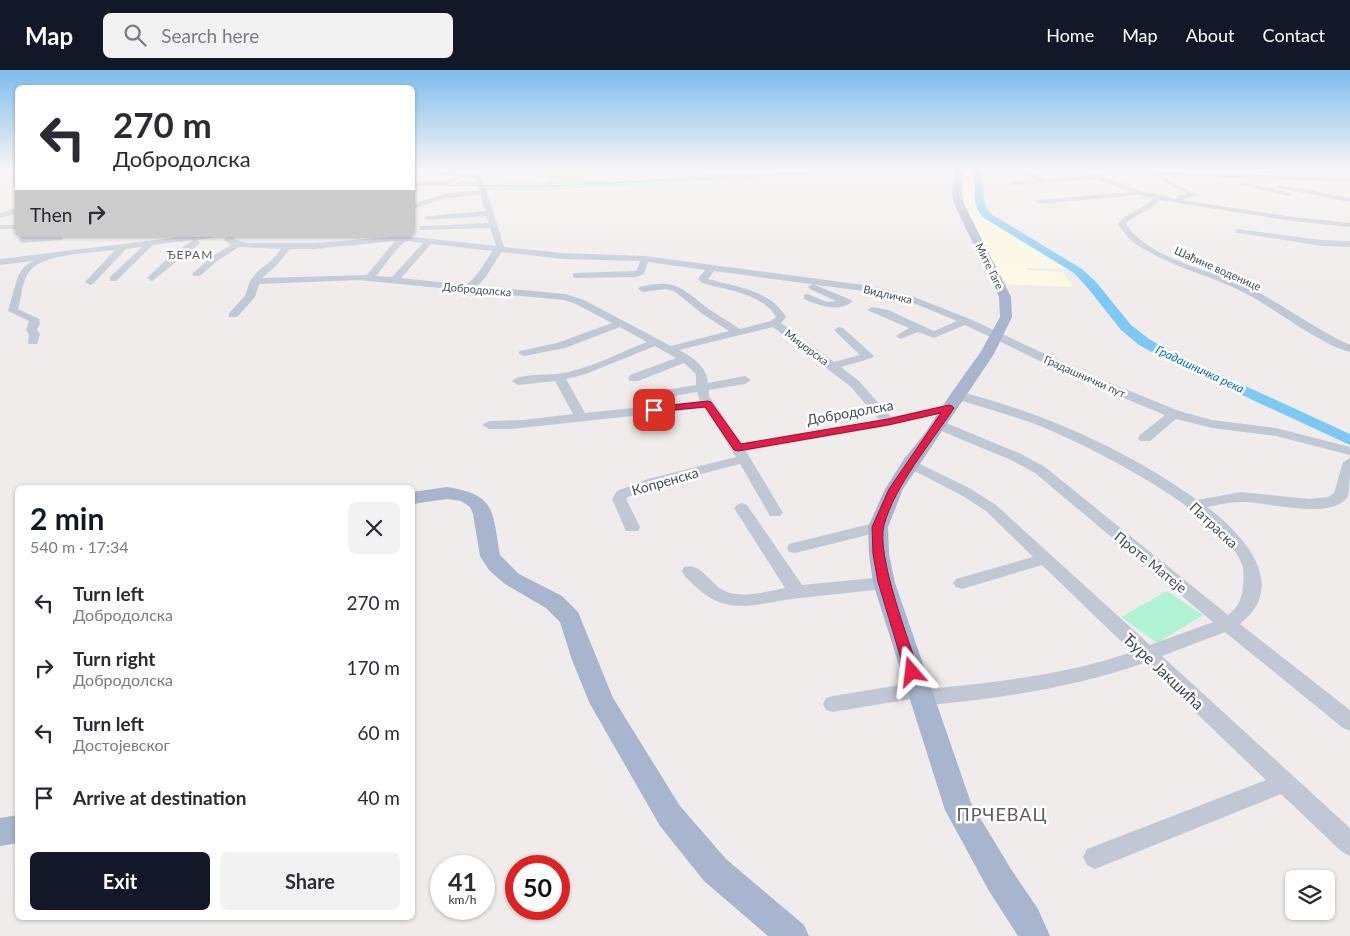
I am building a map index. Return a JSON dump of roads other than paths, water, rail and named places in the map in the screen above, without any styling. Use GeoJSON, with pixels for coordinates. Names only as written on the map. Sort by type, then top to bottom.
{"type":"FeatureCollection","features":[{"type":"Feature","properties":{"kind":"main road","name":"Мите Гаге"},"geometry":{"type":"LineString","coordinates":[[878,527],[894,489],[987,354],[1006,317],[1005,297],[962,210]]}},
{"type":"Feature","properties":{"kind":"main road"},"geometry":{"type":"LineString","coordinates":[[415,497],[438,493],[452,493],[466,496],[477,503],[483,514],[490,556],[496,566],[512,580],[554,602],[570,618],[584,660],[603,704],[670,816],[715,870],[792,936]]}},
{"type":"Feature","properties":{"kind":"main road"},"geometry":{"type":"LineString","coordinates":[[878,527],[879,554],[884,582],[919,694],[959,810],[1000,880],[1027,920],[1034,936]]}},
{"type":"Feature","properties":{"kind":"main road"},"geometry":{"type":"LineString","coordinates":[[0,832],[15,830]]}},
{"type":"Feature","properties":{"kind":"street","name":"Шађине воденице"},"geometry":{"type":"LineString","coordinates":[[1143,210],[1125,220],[1122,224],[1129,234],[1148,248],[1169,259],[1236,286],[1315,332],[1347,345]]}},
{"type":"Feature","properties":{"kind":"street"},"geometry":{"type":"LineString","coordinates":[[1241,210],[1350,226]]}},
{"type":"Feature","properties":{"kind":"street"},"geometry":{"type":"LineString","coordinates":[[0,216],[15,211]]}},
{"type":"Feature","properties":{"kind":"street"},"geometry":{"type":"LineString","coordinates":[[428,218],[489,213],[494,226],[494,237],[500,248],[489,262],[482,277],[466,289]]}},
{"type":"Feature","properties":{"kind":"street"},"geometry":{"type":"LineString","coordinates":[[2,228],[15,222]]}},
{"type":"Feature","properties":{"kind":"street"},"geometry":{"type":"LineString","coordinates":[[423,228],[494,226]]}},
{"type":"Feature","properties":{"kind":"street"},"geometry":{"type":"LineString","coordinates":[[2,228],[15,227]]}},
{"type":"Feature","properties":{"kind":"street"},"geometry":{"type":"LineString","coordinates":[[1240,231],[1322,243],[1350,244]]}},
{"type":"Feature","properties":{"kind":"street"},"geometry":{"type":"LineString","coordinates":[[439,235],[466,236]]}},
{"type":"Feature","properties":{"kind":"street"},"geometry":{"type":"LineString","coordinates":[[1317,235],[1350,235]]}},
{"type":"Feature","properties":{"kind":"street"},"geometry":{"type":"LineString","coordinates":[[22,240],[41,237],[60,238]]}},
{"type":"Feature","properties":{"kind":"street","name":"Видличка"},"geometry":{"type":"LineString","coordinates":[[0,262],[123,246],[214,238],[288,246],[330,245],[404,238],[563,256],[645,259],[849,286],[894,294],[966,321],[997,335]]}},
{"type":"Feature","properties":{"kind":"street"},"geometry":{"type":"LineString","coordinates":[[179,266],[214,238]]}},
{"type":"Feature","properties":{"kind":"street"},"geometry":{"type":"LineString","coordinates":[[369,278],[382,266],[394,247],[404,238]]}},
{"type":"Feature","properties":{"kind":"street"},"geometry":{"type":"LineString","coordinates":[[197,274],[233,240]]}},
{"type":"Feature","properties":{"kind":"street"},"geometry":{"type":"LineString","coordinates":[[152,278],[192,241]]}},
{"type":"Feature","properties":{"kind":"street"},"geometry":{"type":"LineString","coordinates":[[394,281],[429,241]]}},
{"type":"Feature","properties":{"kind":"street"},"geometry":{"type":"LineString","coordinates":[[113,279],[152,243]]}},
{"type":"Feature","properties":{"kind":"street"},"geometry":{"type":"LineString","coordinates":[[90,282],[123,246]]}},
{"type":"Feature","properties":{"kind":"street"},"geometry":{"type":"LineString","coordinates":[[233,315],[250,297],[255,280],[288,246]]}},
{"type":"Feature","properties":{"kind":"street"},"geometry":{"type":"LineString","coordinates":[[33,342],[35,334],[31,330],[36,323],[34,319],[13,311],[13,308],[18,300],[21,280],[26,270],[50,255]]}},
{"type":"Feature","properties":{"kind":"street"},"geometry":{"type":"LineString","coordinates":[[576,275],[636,274],[640,272],[645,259]]}},
{"type":"Feature","properties":{"kind":"street","name":"Миџорска"},"geometry":{"type":"LineString","coordinates":[[710,268],[703,279],[705,281],[744,290],[773,306],[781,316],[775,323],[855,384],[888,422]]}},
{"type":"Feature","properties":{"kind":"street","name":"Добродолска"},"geometry":{"type":"LineString","coordinates":[[255,280],[369,278],[466,289],[564,297],[580,302],[685,358],[702,374],[704,396],[741,454],[888,422],[953,402]]}},
{"type":"Feature","properties":{"kind":"street","name":"Видличка"},"geometry":{"type":"LineString","coordinates":[[807,281],[813,287],[847,301],[829,305],[807,297]]}},
{"type":"Feature","properties":{"kind":"street"},"geometry":{"type":"LineString","coordinates":[[643,289],[665,286],[677,289],[708,313],[738,332]]}},
{"type":"Feature","properties":{"kind":"street","name":"Видличка"},"geometry":{"type":"LineString","coordinates":[[872,310],[884,312],[936,335],[966,321]]}},
{"type":"Feature","properties":{"kind":"street"},"geometry":{"type":"LineString","coordinates":[[524,352],[539,351],[568,344],[621,323]]}},
{"type":"Feature","properties":{"kind":"street"},"geometry":{"type":"LineString","coordinates":[[670,350],[775,323]]}},
{"type":"Feature","properties":{"kind":"street"},"geometry":{"type":"LineString","coordinates":[[901,336],[917,328]]}},
{"type":"Feature","properties":{"kind":"street","name":"Миџорска"},"geometry":{"type":"LineString","coordinates":[[833,366],[868,356],[839,330]]}},
{"type":"Feature","properties":{"kind":"street","name":"Градашнички пут"},"geometry":{"type":"LineString","coordinates":[[997,335],[1084,377],[1174,414],[1212,424],[1284,434],[1350,451]]}},
{"type":"Feature","properties":{"kind":"street"},"geometry":{"type":"LineString","coordinates":[[518,382],[559,378],[592,368],[656,342]]}},
{"type":"Feature","properties":{"kind":"street"},"geometry":{"type":"LineString","coordinates":[[634,378],[685,358]]}},
{"type":"Feature","properties":{"kind":"street"},"geometry":{"type":"LineString","coordinates":[[559,378],[581,417]]}},
{"type":"Feature","properties":{"kind":"street"},"geometry":{"type":"LineString","coordinates":[[645,397],[745,380]]}},
{"type":"Feature","properties":{"kind":"street","name":"Патраска"},"geometry":{"type":"LineString","coordinates":[[833,704],[1040,683],[1081,674],[1146,655],[1227,624],[1245,608],[1249,599],[1252,588],[1247,558],[1233,539],[1195,504],[1125,463],[1065,432],[1044,424],[953,402]]}},
{"type":"Feature","properties":{"kind":"street"},"geometry":{"type":"LineString","coordinates":[[489,425],[512,426],[708,404]]}},
{"type":"Feature","properties":{"kind":"street"},"geometry":{"type":"LineString","coordinates":[[1145,438],[1174,414]]}},
{"type":"Feature","properties":{"kind":"street","name":"Проте Матеје"},"geometry":{"type":"LineString","coordinates":[[939,425],[1034,466],[1350,722]]}},
{"type":"Feature","properties":{"kind":"street"},"geometry":{"type":"LineString","coordinates":[[741,454],[775,513]]}},
{"type":"Feature","properties":{"kind":"street","name":"Копренска"},"geometry":{"type":"LineString","coordinates":[[632,527],[620,499],[622,494],[741,454]]}},
{"type":"Feature","properties":{"kind":"street"},"geometry":{"type":"LineString","coordinates":[[1195,504],[1242,497],[1329,504],[1338,500],[1341,495],[1350,462]]}},
{"type":"Feature","properties":{"kind":"street","name":"Ђуре Јакшића"},"geometry":{"type":"LineString","coordinates":[[910,464],[985,504],[1350,844]]}},
{"type":"Feature","properties":{"kind":"street"},"geometry":{"type":"LineString","coordinates":[[742,508],[797,592]]}},
{"type":"Feature","properties":{"kind":"street"},"geometry":{"type":"LineString","coordinates":[[795,548],[878,527]]}},
{"type":"Feature","properties":{"kind":"street"},"geometry":{"type":"LineString","coordinates":[[962,583],[1044,559]]}},
{"type":"Feature","properties":{"kind":"street"},"geometry":{"type":"LineString","coordinates":[[690,570],[714,593],[729,600],[740,601],[884,582]]}},
{"type":"Feature","properties":{"kind":"street"},"geometry":{"type":"LineString","coordinates":[[1095,858],[1284,783]]}},
{"type":"Feature","properties":{"kind":"waterway","name":"Градашничка река"},"geometry":{"type":"LineString","coordinates":[[982,210],[997,224],[1078,271],[1091,284],[1126,328],[1151,346],[1350,440]]}},
{"type":"Feature","properties":{"kind":"district","name":"ЂЕРАМ"},"geometry":{"type":"Point","coordinates":[190,254]}},
{"type":"Feature","properties":{"kind":"district","name":"ПРЧЕВАЦ"},"geometry":{"type":"Point","coordinates":[1002,814]}}]}
